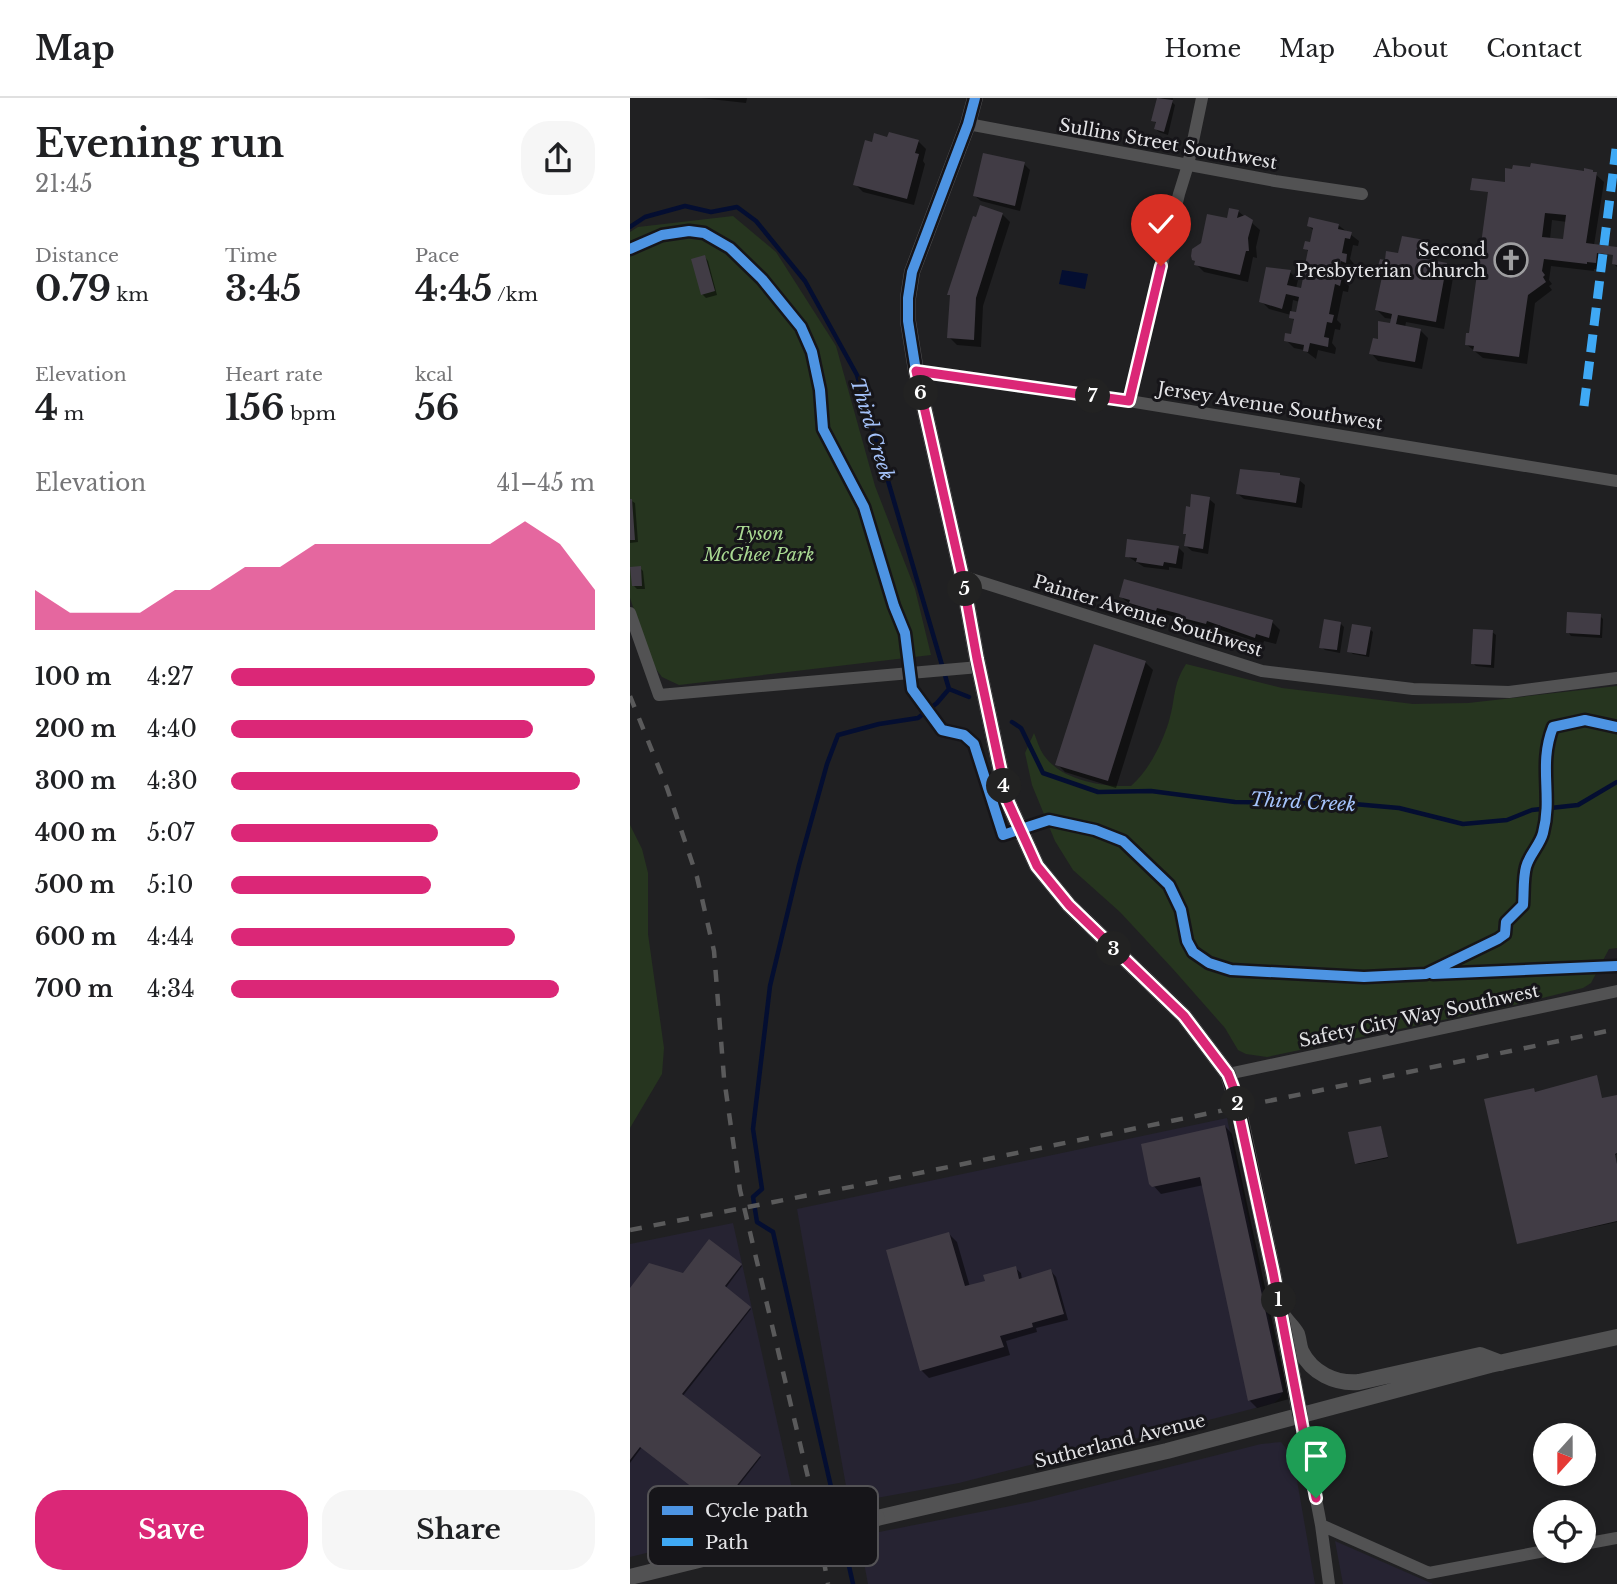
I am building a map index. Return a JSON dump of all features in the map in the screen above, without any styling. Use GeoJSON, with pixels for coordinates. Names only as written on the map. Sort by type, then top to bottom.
{"type":"FeatureCollection","features":[{"type":"Feature","properties":{"kind":"street"},"geometry":{"type":"LineString","coordinates":[[975,98],[968,124],[912,272],[908,321],[916,371],[962,576],[1007,800],[1037,866],[1069,905],[1184,1016],[1228,1074],[1236,1097],[1282,1315],[1321,1525],[1329,1584]]}},
{"type":"Feature","properties":{"kind":"street"},"geometry":{"type":"LineString","coordinates":[[1129,401],[1202,98]]}},
{"type":"Feature","properties":{"kind":"street","name":"Sullins Street Southwest"},"geometry":{"type":"LineString","coordinates":[[968,124],[1362,194]]}},
{"type":"Feature","properties":{"kind":"street","name":"Jersey Avenue Southwest"},"geometry":{"type":"LineString","coordinates":[[916,371],[1129,401],[1617,481]]}},
{"type":"Feature","properties":{"kind":"street","name":"Painter Avenue Southwest"},"geometry":{"type":"LineString","coordinates":[[962,576],[1262,671],[1413,689],[1509,692],[1617,678]]}},
{"type":"Feature","properties":{"kind":"street"},"geometry":{"type":"LineString","coordinates":[[630,613],[659,695],[979,667]]}},
{"type":"Feature","properties":{"kind":"street","name":"Safety City Way Southwest"},"geometry":{"type":"LineString","coordinates":[[1228,1074],[1617,991]]}},
{"type":"Feature","properties":{"kind":"street"},"geometry":{"type":"LineString","coordinates":[[1282,1315],[1296,1333],[1300,1349],[1308,1362],[1322,1374],[1339,1381],[1359,1382],[1480,1355],[1501,1363]]}},
{"type":"Feature","properties":{"kind":"street","name":"Sutherland Avenue"},"geometry":{"type":"LineString","coordinates":[[878,1518],[1167,1451],[1501,1363],[1617,1337]]}},
{"type":"Feature","properties":{"kind":"street"},"geometry":{"type":"LineString","coordinates":[[1321,1525],[1429,1573],[1533,1553]]}},
{"type":"Feature","properties":{"kind":"street"},"geometry":{"type":"LineString","coordinates":[[1596,1542],[1617,1538]]}},
{"type":"Feature","properties":{"kind":"street","name":"Sutherland Avenue"},"geometry":{"type":"LineString","coordinates":[[630,1577],[674,1566]]}},
{"type":"Feature","properties":{"kind":"shaded area"},"geometry":{"type":"Polygon","coordinates":[[[1227,1118],[1284,1390],[1274,1403],[959,1483],[878,1498],[878,1486],[846,1486],[797,1209],[1227,1118]]]}},
{"type":"Feature","properties":{"kind":"shaded area"},"geometry":{"type":"Polygon","coordinates":[[[733,1223],[791,1486],[648,1486],[648,1553],[630,1557],[630,1244],[733,1223]]]}},
{"type":"Feature","properties":{"kind":"shaded area"},"geometry":{"type":"Polygon","coordinates":[[[1281,1442],[1293,1457],[1315,1584],[868,1584],[865,1566],[878,1566],[878,1532],[1030,1502],[1261,1444],[1281,1442]]]}},
{"type":"Feature","properties":{"kind":"shaded area"},"geometry":{"type":"Polygon","coordinates":[[[1335,1541],[1433,1584],[1343,1584],[1335,1541]]]}},
{"type":"Feature","properties":{"kind":"green space","name":"Tyson McGhee Park"},"geometry":{"type":"Polygon","coordinates":[[[733,216],[776,252],[836,346],[875,486],[915,589],[931,655],[679,685],[662,677],[653,665],[630,598],[630,232],[638,227],[733,216]]]}},
{"type":"Feature","properties":{"kind":"green space"},"geometry":{"type":"Polygon","coordinates":[[[1186,664],[1282,688],[1413,704],[1468,703],[1617,686],[1617,948],[1609,949],[1591,983],[1583,988],[1267,1057],[1238,1050],[1225,1028],[1173,969],[1120,912],[1073,870],[1055,841],[1032,785],[1025,753],[1034,733],[1043,754],[1060,771],[1083,781],[1131,786],[1149,764],[1163,739],[1176,686],[1186,664]]]}},
{"type":"Feature","properties":{"kind":"green space"},"geometry":{"type":"Polygon","coordinates":[[[630,825],[642,849],[648,873],[648,934],[664,1048],[662,1074],[630,1128],[630,825]]]}},
{"type":"Feature","properties":{"kind":"water"},"geometry":{"type":"Polygon","coordinates":[[[1062,270],[1088,274],[1085,289],[1059,284],[1062,270]]]}},
{"type":"Feature","properties":{"kind":"building"},"geometry":{"type":"Polygon","coordinates":[[[1157,98],[1173,100],[1164,132],[1154,129],[1156,122],[1151,121],[1157,98]]]}},
{"type":"Feature","properties":{"kind":"building"},"geometry":{"type":"Polygon","coordinates":[[[889,132],[919,140],[915,153],[919,154],[907,199],[853,185],[865,140],[872,142],[874,133],[887,137],[889,132]]]}},
{"type":"Feature","properties":{"kind":"building"},"geometry":{"type":"Polygon","coordinates":[[[983,153],[1025,162],[1015,206],[973,196],[983,153]]]}},
{"type":"Feature","properties":{"kind":"building","name":"Second Presbyterian Church"},"geometry":{"type":"Polygon","coordinates":[[[1531,163],[1584,171],[1584,168],[1597,172],[1586,243],[1617,247],[1617,265],[1612,264],[1613,255],[1597,253],[1596,263],[1544,259],[1542,271],[1546,282],[1528,295],[1519,357],[1473,351],[1474,346],[1465,345],[1466,333],[1469,333],[1488,192],[1470,190],[1472,178],[1505,182],[1505,168],[1512,169],[1513,165],[1530,167],[1531,163]],[[1545,213],[1542,237],[1563,239],[1566,215],[1545,213]]]}},
{"type":"Feature","properties":{"kind":"building"},"geometry":{"type":"Polygon","coordinates":[[[980,205],[1003,213],[976,298],[974,340],[947,338],[950,295],[947,295],[973,216],[976,217],[980,205]]]}},
{"type":"Feature","properties":{"kind":"building"},"geometry":{"type":"Polygon","coordinates":[[[1229,208],[1239,210],[1237,218],[1245,215],[1253,220],[1248,238],[1249,251],[1246,251],[1240,275],[1194,265],[1195,261],[1191,256],[1192,249],[1201,243],[1207,214],[1227,218],[1229,208]]]}},
{"type":"Feature","properties":{"kind":"building"},"geometry":{"type":"Polygon","coordinates":[[[1309,217],[1339,224],[1338,229],[1352,232],[1350,239],[1345,238],[1342,253],[1347,254],[1346,263],[1341,261],[1337,276],[1342,277],[1340,286],[1335,284],[1329,314],[1334,315],[1332,323],[1327,322],[1324,337],[1329,338],[1328,347],[1310,343],[1308,352],[1303,351],[1304,345],[1284,341],[1285,333],[1291,334],[1294,319],[1289,318],[1290,311],[1296,312],[1299,297],[1286,294],[1282,309],[1259,302],[1266,267],[1291,270],[1287,285],[1301,288],[1304,273],[1298,272],[1300,264],[1305,265],[1308,250],[1303,249],[1305,241],[1310,242],[1313,228],[1307,226],[1309,217]]]}},
{"type":"Feature","properties":{"kind":"building"},"geometry":{"type":"Polygon","coordinates":[[[1402,236],[1425,240],[1421,258],[1447,263],[1436,322],[1398,315],[1396,324],[1421,329],[1415,362],[1369,354],[1373,338],[1378,339],[1378,321],[1390,323],[1392,314],[1375,310],[1384,267],[1378,266],[1380,259],[1385,260],[1386,251],[1398,253],[1402,236]]]}},
{"type":"Feature","properties":{"kind":"building"},"geometry":{"type":"Polygon","coordinates":[[[705,255],[715,291],[701,295],[691,259],[705,255]]]}},
{"type":"Feature","properties":{"kind":"building"},"geometry":{"type":"Polygon","coordinates":[[[1240,469],[1300,478],[1296,503],[1236,494],[1240,469]]]}},
{"type":"Feature","properties":{"kind":"building"},"geometry":{"type":"Polygon","coordinates":[[[1191,494],[1210,497],[1203,549],[1184,546],[1186,506],[1190,507],[1191,494]]]}},
{"type":"Feature","properties":{"kind":"building"},"geometry":{"type":"Polygon","coordinates":[[[632,499],[635,540],[630,540],[632,499]]]}},
{"type":"Feature","properties":{"kind":"building"},"geometry":{"type":"Polygon","coordinates":[[[1127,539],[1179,546],[1176,564],[1164,562],[1163,566],[1136,562],[1137,558],[1125,557],[1127,539]]]}},
{"type":"Feature","properties":{"kind":"building"},"geometry":{"type":"Polygon","coordinates":[[[641,566],[642,586],[632,586],[630,567],[641,566]]]}},
{"type":"Feature","properties":{"kind":"building"},"geometry":{"type":"Polygon","coordinates":[[[1124,579],[1273,620],[1269,638],[1256,634],[1255,638],[1207,621],[1206,624],[1179,617],[1180,614],[1157,608],[1156,611],[1129,603],[1130,600],[1119,597],[1124,579]]]}},
{"type":"Feature","properties":{"kind":"building"},"geometry":{"type":"Polygon","coordinates":[[[1567,612],[1601,614],[1600,635],[1566,633],[1567,612]]]}},
{"type":"Feature","properties":{"kind":"building"},"geometry":{"type":"Polygon","coordinates":[[[1324,619],[1341,622],[1337,650],[1319,648],[1324,619]]]}},
{"type":"Feature","properties":{"kind":"building"},"geometry":{"type":"Polygon","coordinates":[[[1352,624],[1371,627],[1366,655],[1347,652],[1352,624]]]}},
{"type":"Feature","properties":{"kind":"building"},"geometry":{"type":"Polygon","coordinates":[[[1473,629],[1493,630],[1491,665],[1471,664],[1473,629]]]}},
{"type":"Feature","properties":{"kind":"building"},"geometry":{"type":"Polygon","coordinates":[[[1094,644],[1146,661],[1108,781],[1055,765],[1094,644]]]}},
{"type":"Feature","properties":{"kind":"building"},"geometry":{"type":"Polygon","coordinates":[[[1597,1075],[1602,1098],[1617,1095],[1617,1221],[1517,1244],[1484,1099],[1534,1088],[1535,1092],[1597,1075]]]}},
{"type":"Feature","properties":{"kind":"building"},"geometry":{"type":"Polygon","coordinates":[[[1225,1125],[1283,1392],[1248,1401],[1200,1177],[1152,1187],[1149,1184],[1141,1144],[1225,1125]]]}},
{"type":"Feature","properties":{"kind":"building"},"geometry":{"type":"Polygon","coordinates":[[[1381,1126],[1388,1157],[1355,1164],[1348,1132],[1381,1126]]]}},
{"type":"Feature","properties":{"kind":"building"},"geometry":{"type":"Polygon","coordinates":[[[949,1232],[965,1286],[985,1281],[983,1275],[1016,1266],[1019,1279],[1051,1269],[1064,1314],[1032,1323],[1033,1327],[1000,1336],[1004,1347],[920,1371],[886,1250],[949,1232]]]}},
{"type":"Feature","properties":{"kind":"building"},"geometry":{"type":"Polygon","coordinates":[[[709,1239],[742,1264],[725,1286],[751,1307],[682,1394],[761,1455],[736,1486],[691,1486],[640,1447],[630,1460],[630,1288],[649,1263],[683,1273],[709,1239]]]}},
{"type":"Feature","properties":{"kind":"waterway","name":"Third Creek"},"geometry":{"type":"LineString","coordinates":[[630,227],[645,217],[685,206],[711,212],[737,207],[756,221],[805,281],[857,375],[949,689],[969,697]]}},
{"type":"Feature","properties":{"kind":"waterway"},"geometry":{"type":"LineString","coordinates":[[831,1486],[773,1232],[757,1222],[753,1197],[762,1189],[753,1129],[770,986],[799,865],[827,764],[838,735],[879,724],[918,718],[949,689]]}},
{"type":"Feature","properties":{"kind":"waterway","name":"Third Creek"},"geometry":{"type":"LineString","coordinates":[[1012,722],[1021,728],[1043,773],[1098,792],[1151,791],[1235,802],[1354,804],[1399,808],[1463,824],[1507,820],[1532,810],[1578,805],[1617,782]]}},
{"type":"Feature","properties":{"kind":"waterway"},"geometry":{"type":"LineString","coordinates":[[849,1566],[853,1584]]}},
{"type":"Feature","properties":{"kind":"railway"},"geometry":{"type":"LineString","coordinates":[[630,696],[667,788],[697,877],[714,951],[724,1078],[740,1190],[810,1486]]}},
{"type":"Feature","properties":{"kind":"railway"},"geometry":{"type":"LineString","coordinates":[[630,1230],[1617,1029]]}},
{"type":"Feature","properties":{"kind":"railway"},"geometry":{"type":"LineString","coordinates":[[825,1566],[828,1584]]}},
{"type":"Feature","properties":{"kind":"marked path"},"geometry":{"type":"LineString","coordinates":[[1584,406],[1616,149]]}},
{"type":"Feature","properties":{"kind":"cycle path"},"geometry":{"type":"LineString","coordinates":[[975,98],[968,124],[912,272],[908,321],[916,371],[962,576],[1007,800],[1037,866],[1069,905],[1184,1016],[1228,1074],[1238,1106],[1300,1415]]}},
{"type":"Feature","properties":{"kind":"cycle path"},"geometry":{"type":"LineString","coordinates":[[630,249],[662,235],[689,231],[704,233],[730,248],[762,279],[801,327],[812,352],[820,390],[823,429],[864,507],[894,606],[905,633],[912,689],[942,730],[964,735],[974,744],[1003,835],[1049,820],[1095,830],[1123,841],[1169,885],[1181,910],[1187,941],[1193,952],[1209,963],[1231,970],[1364,977],[1426,974],[1498,939],[1505,934],[1506,922],[1523,905],[1526,867],[1543,833],[1547,806],[1547,754],[1553,727],[1585,720],[1617,727]]}},
{"type":"Feature","properties":{"kind":"cycle path"},"geometry":{"type":"LineString","coordinates":[[1433,974],[1617,966]]}},
{"type":"Feature","properties":{"kind":"place","name":"Second Presbyterian Church"},"geometry":{"type":"Point","coordinates":[1511,260]}},
{"type":"Feature","properties":{"kind":"route"},"geometry":{"type":"LineString","coordinates":[[1161,266],[1129,401],[916,371],[962,576],[1007,800],[1037,866],[1069,905],[1184,1016],[1228,1074],[1233,1087],[1273,1272],[1316,1498]]}}]}
